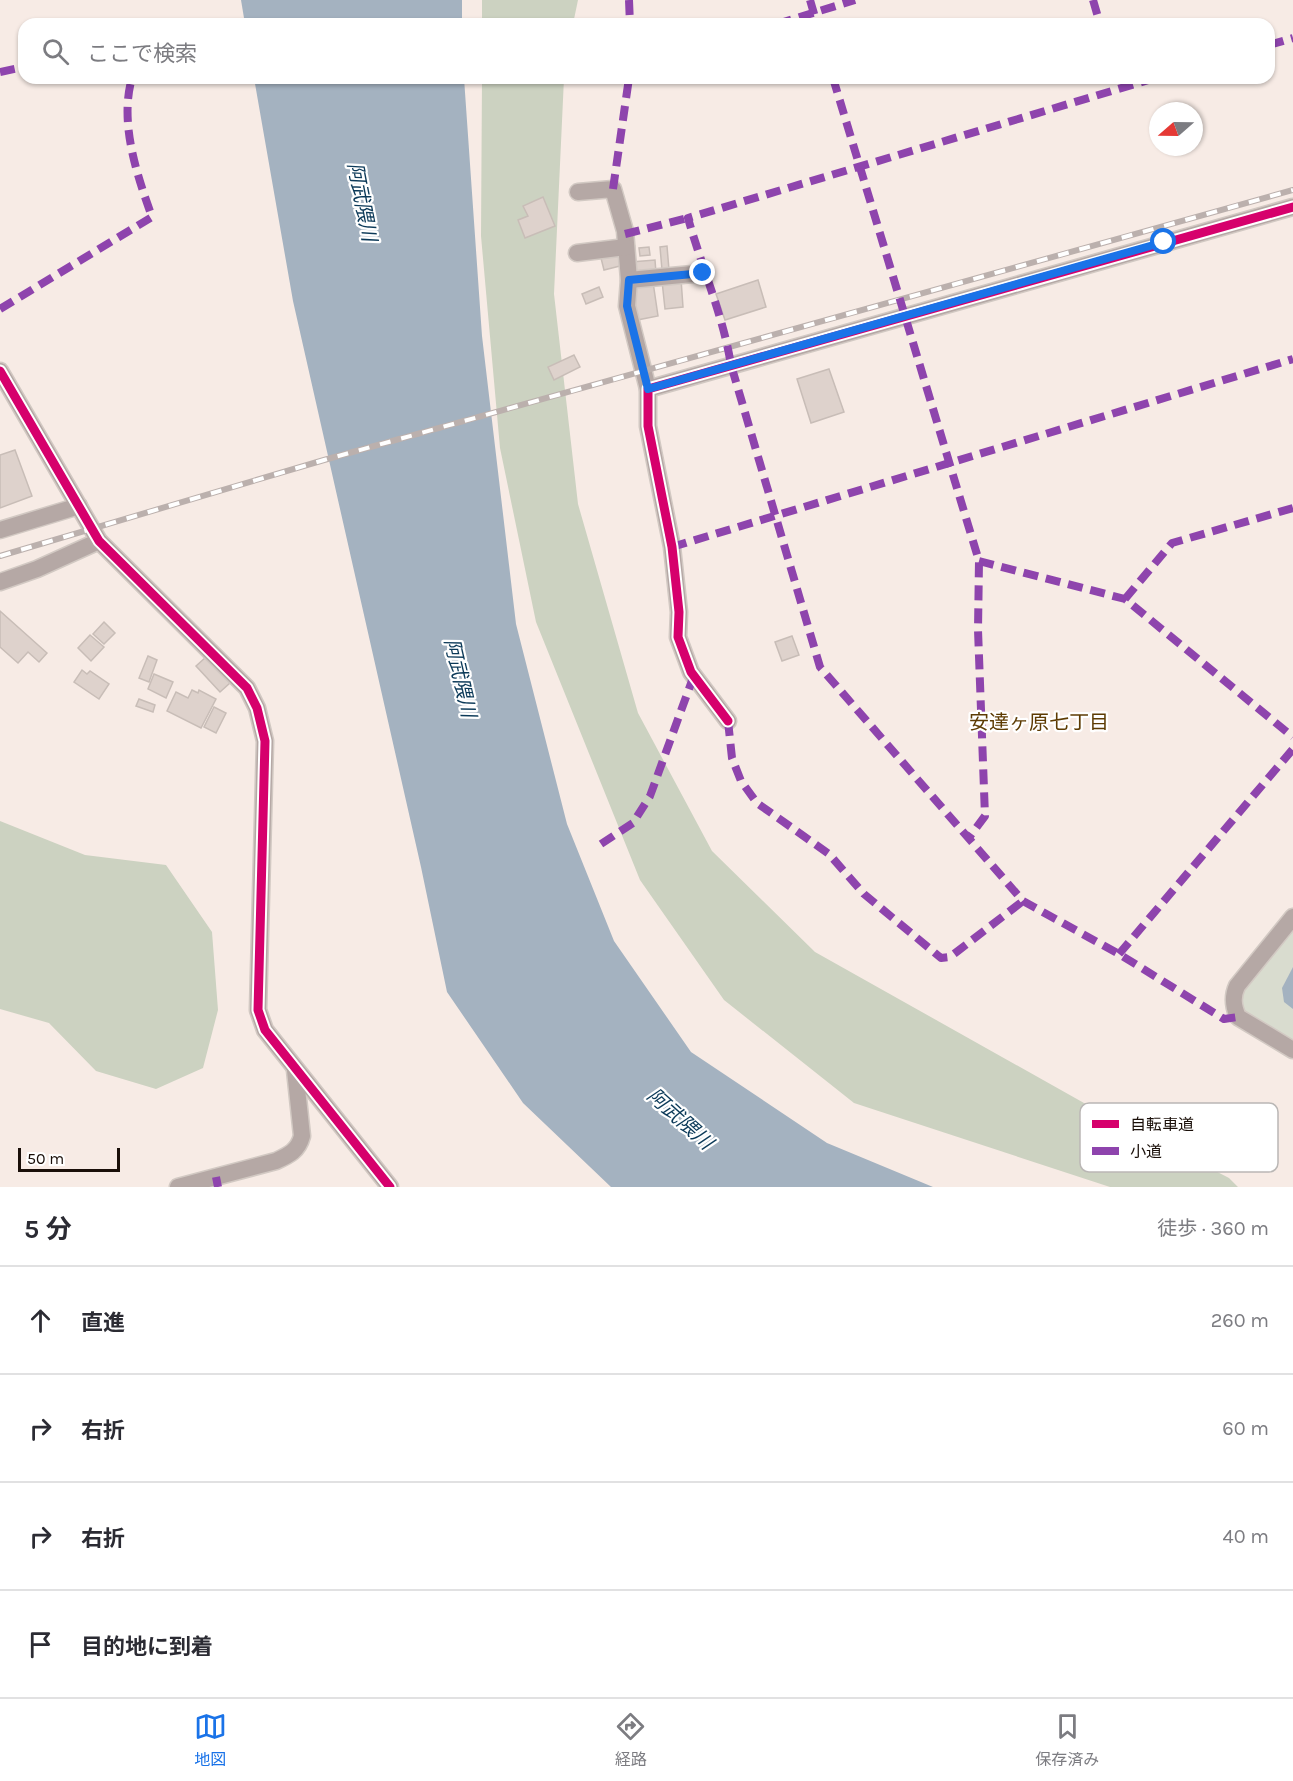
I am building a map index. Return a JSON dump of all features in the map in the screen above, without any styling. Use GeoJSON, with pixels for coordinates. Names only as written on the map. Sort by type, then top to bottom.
{"type":"FeatureCollection","features":[{"type":"Feature","properties":{"kind":"street"},"geometry":{"type":"LineString","coordinates":[[578,192],[613,189],[625,231],[629,280],[627,306],[648,389],[648,426],[672,548],[679,612],[678,637],[691,672],[728,721]]}},
{"type":"Feature","properties":{"kind":"street"},"geometry":{"type":"LineString","coordinates":[[648,389],[1293,207]]}},
{"type":"Feature","properties":{"kind":"street"},"geometry":{"type":"LineString","coordinates":[[577,253],[626,247]]}},
{"type":"Feature","properties":{"kind":"street"},"geometry":{"type":"LineString","coordinates":[[629,280],[703,273]]}},
{"type":"Feature","properties":{"kind":"street"},"geometry":{"type":"LineString","coordinates":[[0,370],[99,541],[247,688],[257,708],[265,741],[258,1010],[265,1030],[390,1187]]}},
{"type":"Feature","properties":{"kind":"street"},"geometry":{"type":"LineString","coordinates":[[0,530],[79,506]]}},
{"type":"Feature","properties":{"kind":"street"},"geometry":{"type":"LineString","coordinates":[[0,582],[37,569],[99,541]]}},
{"type":"Feature","properties":{"kind":"street"},"geometry":{"type":"LineString","coordinates":[[1293,917],[1237,986],[1233,995],[1234,1008],[1238,1017],[1293,1050]]}},
{"type":"Feature","properties":{"kind":"street"},"geometry":{"type":"LineString","coordinates":[[178,1187],[276,1161],[291,1154],[300,1145],[302,1130],[295,1069]]}},
{"type":"Feature","properties":{"kind":"shaded area"},"geometry":{"type":"Polygon","coordinates":[[[1293,926],[1293,1046],[1245,1017],[1239,993],[1293,926]]]}},
{"type":"Feature","properties":{"kind":"green space"},"geometry":{"type":"Polygon","coordinates":[[[482,0],[578,0],[574,18],[482,18],[482,0]]]}},
{"type":"Feature","properties":{"kind":"green space"},"geometry":{"type":"Polygon","coordinates":[[[482,84],[564,84],[554,294],[578,504],[638,713],[712,851],[815,952],[1084,1103],[1080,1103],[1080,1172],[1217,1172],[1229,1178],[1238,1187],[1110,1187],[854,1103],[724,1000],[640,880],[536,622],[500,448],[481,236],[482,84]]]}},
{"type":"Feature","properties":{"kind":"green space"},"geometry":{"type":"Polygon","coordinates":[[[0,821],[85,855],[166,865],[212,932],[218,1010],[203,1068],[156,1089],[96,1071],[49,1023],[0,1009],[0,821]]]}},
{"type":"Feature","properties":{"kind":"water"},"geometry":{"type":"Polygon","coordinates":[[[241,0],[462,0],[462,18],[244,18],[241,0]]]}},
{"type":"Feature","properties":{"kind":"water","name":"阿武隈川"},"geometry":{"type":"Polygon","coordinates":[[[255,84],[464,84],[482,336],[516,624],[567,824],[614,941],[691,1052],[827,1143],[933,1187],[611,1187],[523,1103],[447,992],[421,867],[293,301],[255,84]]]}},
{"type":"Feature","properties":{"kind":"water"},"geometry":{"type":"Polygon","coordinates":[[[1293,967],[1293,1009],[1284,1002],[1282,988],[1293,967]]]}},
{"type":"Feature","properties":{"kind":"building"},"geometry":{"type":"Polygon","coordinates":[[[543,197],[555,226],[525,238],[518,220],[528,216],[523,206],[543,197]]]}},
{"type":"Feature","properties":{"kind":"building"},"geometry":{"type":"Polygon","coordinates":[[[667,246],[669,270],[662,270],[660,247],[667,246]]]}},
{"type":"Feature","properties":{"kind":"building"},"geometry":{"type":"Polygon","coordinates":[[[649,247],[650,255],[640,256],[639,248],[649,247]]]}},
{"type":"Feature","properties":{"kind":"building"},"geometry":{"type":"Polygon","coordinates":[[[621,254],[624,265],[604,270],[601,258],[621,254]]]}},
{"type":"Feature","properties":{"kind":"building"},"geometry":{"type":"Polygon","coordinates":[[[655,260],[656,273],[632,275],[631,262],[655,260]]]}},
{"type":"Feature","properties":{"kind":"building"},"geometry":{"type":"Polygon","coordinates":[[[681,279],[683,307],[665,309],[662,281],[681,279]]]}},
{"type":"Feature","properties":{"kind":"building"},"geometry":{"type":"Polygon","coordinates":[[[758,280],[766,307],[725,320],[716,294],[758,280]]]}},
{"type":"Feature","properties":{"kind":"building"},"geometry":{"type":"Polygon","coordinates":[[[653,282],[658,316],[637,320],[632,285],[653,282]]]}},
{"type":"Feature","properties":{"kind":"building"},"geometry":{"type":"Polygon","coordinates":[[[599,287],[603,297],[586,304],[582,294],[599,287]]]}},
{"type":"Feature","properties":{"kind":"building"},"geometry":{"type":"Polygon","coordinates":[[[574,355],[580,367],[554,380],[548,367],[574,355]]]}},
{"type":"Feature","properties":{"kind":"building"},"geometry":{"type":"Polygon","coordinates":[[[829,369],[844,412],[811,423],[797,379],[829,369]]]}},
{"type":"Feature","properties":{"kind":"building"},"geometry":{"type":"Polygon","coordinates":[[[15,450],[32,496],[0,508],[0,455],[15,450]]]}},
{"type":"Feature","properties":{"kind":"building"},"geometry":{"type":"Polygon","coordinates":[[[0,611],[47,653],[39,662],[28,652],[18,663],[0,647],[0,611]]]}},
{"type":"Feature","properties":{"kind":"building"},"geometry":{"type":"Polygon","coordinates":[[[104,622],[115,633],[104,644],[93,634],[104,622]]]}},
{"type":"Feature","properties":{"kind":"building"},"geometry":{"type":"Polygon","coordinates":[[[90,635],[104,647],[91,661],[78,648],[90,635]]]}},
{"type":"Feature","properties":{"kind":"building"},"geometry":{"type":"Polygon","coordinates":[[[792,636],[799,655],[782,661],[775,642],[792,636]]]}},
{"type":"Feature","properties":{"kind":"building"},"geometry":{"type":"Polygon","coordinates":[[[148,656],[157,660],[149,682],[139,678],[148,656]]]}},
{"type":"Feature","properties":{"kind":"building"},"geometry":{"type":"Polygon","coordinates":[[[206,657],[230,683],[220,692],[196,666],[206,657]]]}},
{"type":"Feature","properties":{"kind":"building"},"geometry":{"type":"Polygon","coordinates":[[[82,670],[87,674],[90,671],[109,684],[99,699],[74,682],[82,670]]]}},
{"type":"Feature","properties":{"kind":"building"},"geometry":{"type":"Polygon","coordinates":[[[154,674],[173,682],[166,698],[148,689],[154,674]]]}},
{"type":"Feature","properties":{"kind":"building"},"geometry":{"type":"Polygon","coordinates":[[[192,690],[198,693],[199,690],[216,699],[201,728],[167,711],[176,692],[188,698],[192,690]]]}},
{"type":"Feature","properties":{"kind":"building"},"geometry":{"type":"Polygon","coordinates":[[[139,699],[155,705],[153,712],[136,706],[139,699]]]}},
{"type":"Feature","properties":{"kind":"building"},"geometry":{"type":"Polygon","coordinates":[[[214,707],[226,713],[216,733],[204,727],[214,707]]]}},
{"type":"Feature","properties":{"kind":"railway"},"geometry":{"type":"LineString","coordinates":[[0,556],[324,460],[1293,190]]}},
{"type":"Feature","properties":{"kind":"marked path"},"geometry":{"type":"LineString","coordinates":[[629,0],[630,18]]}},
{"type":"Feature","properties":{"kind":"marked path"},"geometry":{"type":"LineString","coordinates":[[810,0],[815,18]]}},
{"type":"Feature","properties":{"kind":"marked path"},"geometry":{"type":"LineString","coordinates":[[796,18],[855,0]]}},
{"type":"Feature","properties":{"kind":"marked path"},"geometry":{"type":"LineString","coordinates":[[1093,0],[1098,18]]}},
{"type":"Feature","properties":{"kind":"marked path"},"geometry":{"type":"LineString","coordinates":[[1275,43],[1293,38]]}},
{"type":"Feature","properties":{"kind":"marked path"},"geometry":{"type":"LineString","coordinates":[[0,72],[18,68]]}},
{"type":"Feature","properties":{"kind":"marked path"},"geometry":{"type":"LineString","coordinates":[[0,309],[152,217],[136,166],[129,131],[131,84]]}},
{"type":"Feature","properties":{"kind":"marked path"},"geometry":{"type":"LineString","coordinates":[[613,189],[628,84]]}},
{"type":"Feature","properties":{"kind":"marked path"},"geometry":{"type":"LineString","coordinates":[[835,84],[979,561],[978,630],[985,816],[968,839]]}},
{"type":"Feature","properties":{"kind":"marked path"},"geometry":{"type":"LineString","coordinates":[[1135,84],[688,218],[718,310],[731,365],[820,667],[1023,901],[1119,954],[1224,1019],[1238,1017]]}},
{"type":"Feature","properties":{"kind":"marked path"},"geometry":{"type":"LineString","coordinates":[[625,234],[688,218]]}},
{"type":"Feature","properties":{"kind":"marked path"},"geometry":{"type":"LineString","coordinates":[[672,547],[1293,359]]}},
{"type":"Feature","properties":{"kind":"marked path"},"geometry":{"type":"LineString","coordinates":[[1125,599],[1172,543],[1293,508]]}},
{"type":"Feature","properties":{"kind":"marked path"},"geometry":{"type":"LineString","coordinates":[[979,561],[1125,599],[1293,737]]}},
{"type":"Feature","properties":{"kind":"marked path"},"geometry":{"type":"LineString","coordinates":[[601,844],[633,823],[650,796],[694,675]]}},
{"type":"Feature","properties":{"kind":"marked path"},"geometry":{"type":"LineString","coordinates":[[728,721],[732,758],[741,781],[757,803],[829,854],[864,894],[941,958],[950,957],[1023,901]]}},
{"type":"Feature","properties":{"kind":"marked path"},"geometry":{"type":"LineString","coordinates":[[1119,954],[1293,749]]}},
{"type":"Feature","properties":{"kind":"marked path"},"geometry":{"type":"LineString","coordinates":[[216,1177],[218,1187]]}},
{"type":"Feature","properties":{"kind":"cycle path"},"geometry":{"type":"LineString","coordinates":[[728,721],[691,672],[678,637],[679,612],[672,547],[648,426],[648,389],[1293,207]]}},
{"type":"Feature","properties":{"kind":"cycle path"},"geometry":{"type":"LineString","coordinates":[[0,371],[99,541],[247,688],[257,708],[265,741],[258,1010],[265,1030],[390,1187]]}},
{"type":"Feature","properties":{"kind":"district","name":"安達ヶ原七丁目"},"geometry":{"type":"Point","coordinates":[1039,722]}},
{"type":"Feature","properties":{"kind":"route"},"geometry":{"type":"LineString","coordinates":[[703,273],[629,280],[627,306],[648,389],[1164,242]]}}]}
